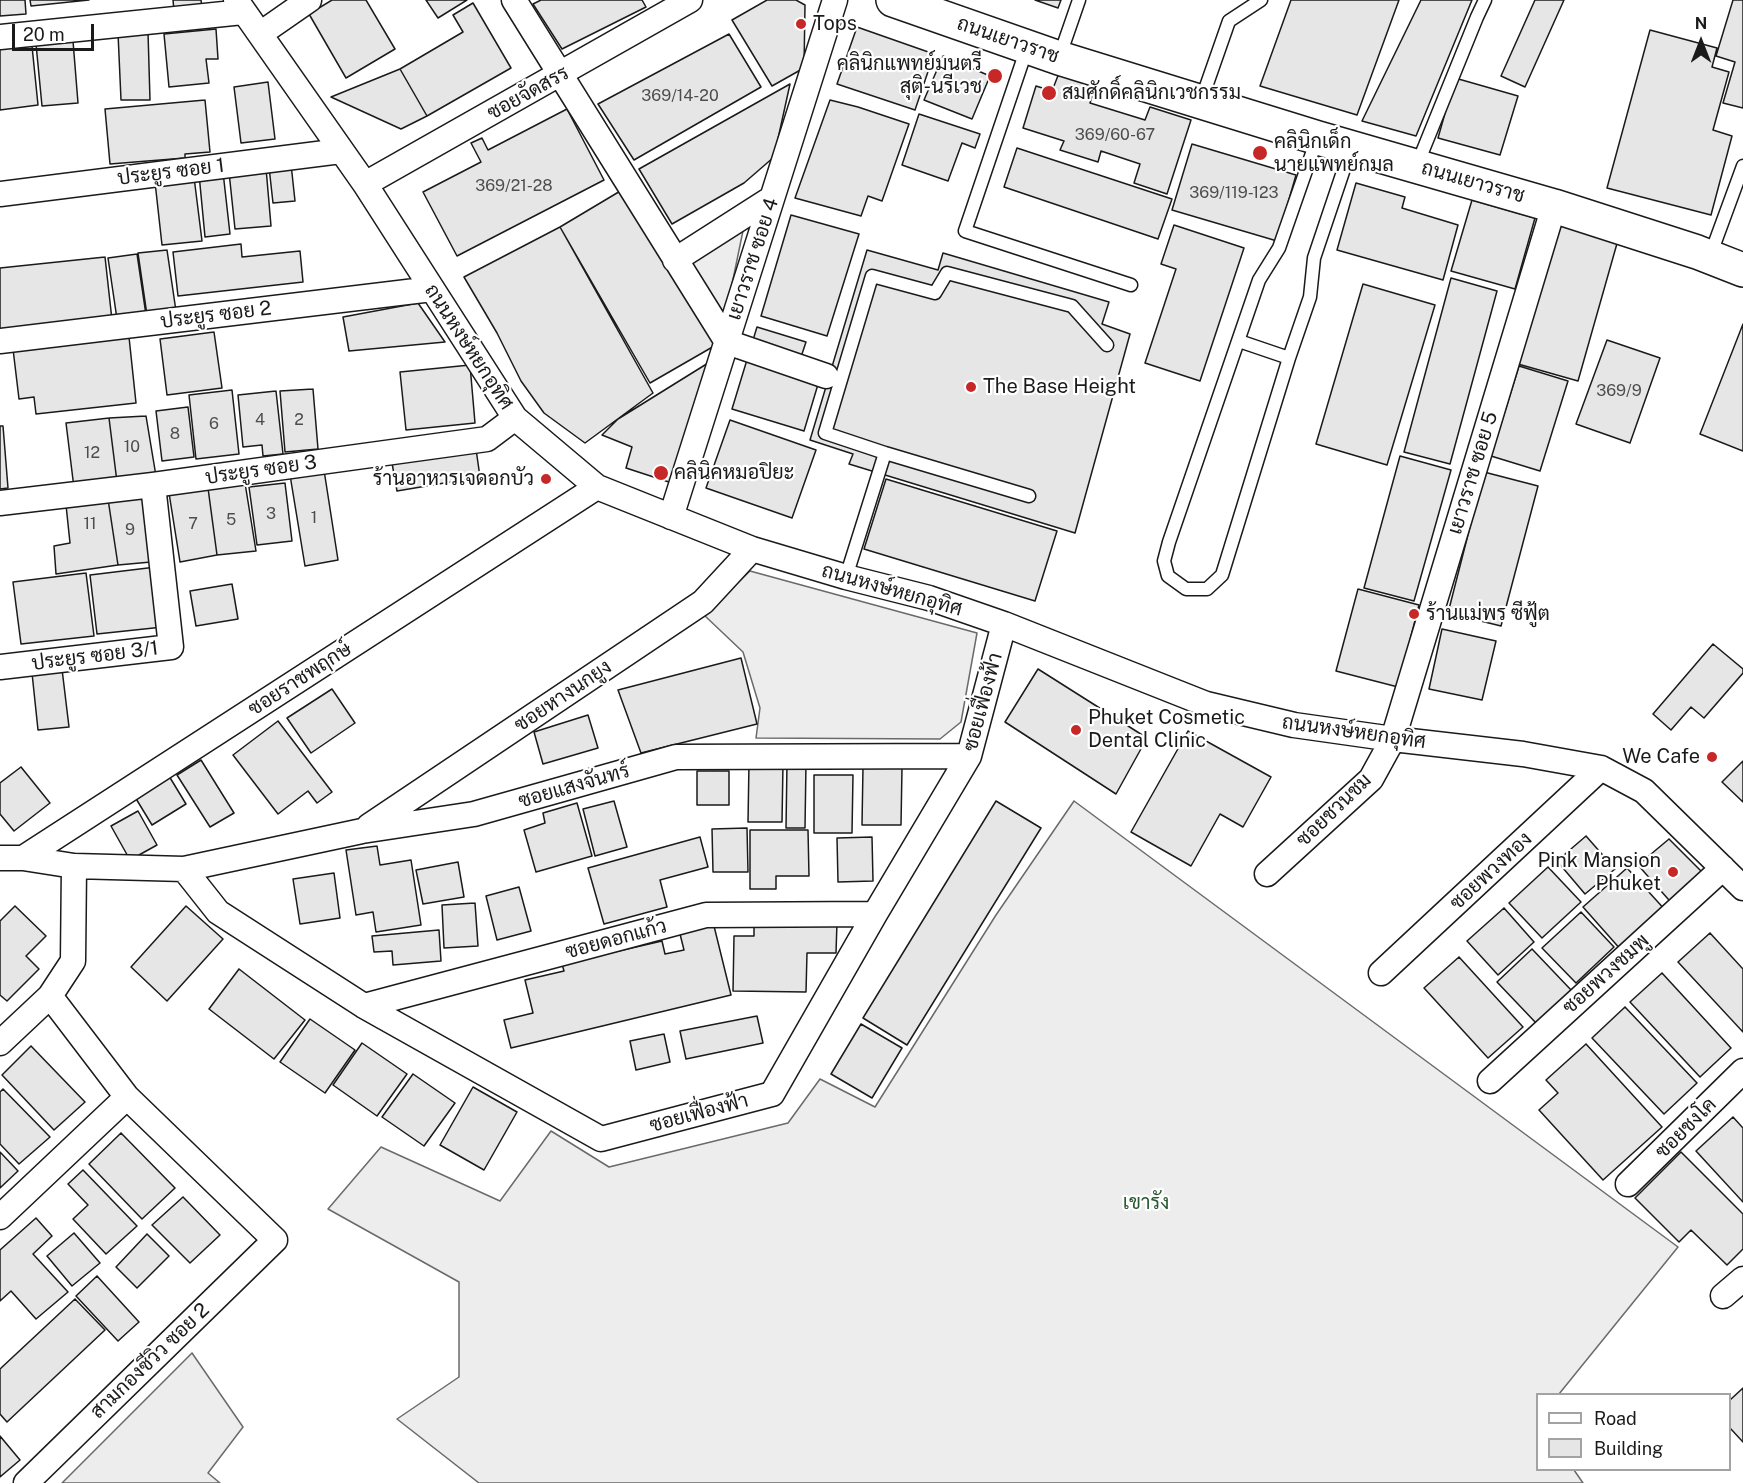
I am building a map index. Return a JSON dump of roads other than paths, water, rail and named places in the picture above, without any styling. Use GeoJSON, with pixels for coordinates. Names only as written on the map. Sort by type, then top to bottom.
{"type":"FeatureCollection","features":[{"type":"Feature","properties":{"kind":"main road","name":"ถนนเยาวราช"},"geometry":{"type":"LineString","coordinates":[[892,0],[1059,58],[1318,138],[1554,206],[1743,270]]}},
{"type":"Feature","properties":{"kind":"street"},"geometry":{"type":"LineString","coordinates":[[260,34],[309,0]]}},
{"type":"Feature","properties":{"kind":"street"},"geometry":{"type":"LineString","coordinates":[[513,0],[727,342],[826,376]]}},
{"type":"Feature","properties":{"kind":"street","name":"ซอยจัดสรร"},"geometry":{"type":"LineString","coordinates":[[365,184],[690,0]]}},
{"type":"Feature","properties":{"kind":"street","name":"เยาวราช ซอย 4"},"geometry":{"type":"LineString","coordinates":[[671,517],[835,0]]}},
{"type":"Feature","properties":{"kind":"street"},"geometry":{"type":"LineString","coordinates":[[0,37],[239,6]]}},
{"type":"Feature","properties":{"kind":"street","name":"ถนนหงษ์หยกอุทิศ"},"geometry":{"type":"LineString","coordinates":[[239,6],[365,184],[515,418],[597,487],[752,549],[846,577],[929,598],[1004,624],[1206,704],[1294,725],[1523,754],[1601,768],[1644,791],[1743,888]]}},
{"type":"Feature","properties":{"kind":"street","name":"ประยูร ซอย 1"},"geometry":{"type":"LineString","coordinates":[[0,194],[341,151]]}},
{"type":"Feature","properties":{"kind":"street"},"geometry":{"type":"LineString","coordinates":[[675,260],[772,198]]}},
{"type":"Feature","properties":{"kind":"street","name":"เยาวราช ซอย 5"},"geometry":{"type":"LineString","coordinates":[[1393,739],[1554,206]]}},
{"type":"Feature","properties":{"kind":"street","name":"ประยูร ซอย 2"},"geometry":{"type":"LineString","coordinates":[[0,341],[432,289]]}},
{"type":"Feature","properties":{"kind":"street","name":"ประยูร ซอย 3"},"geometry":{"type":"LineString","coordinates":[[0,503],[153,486],[487,439],[515,418]]}},
{"type":"Feature","properties":{"kind":"street","name":"ประยูร ซอย 3/1"},"geometry":{"type":"LineString","coordinates":[[0,667],[171,647],[153,486]]}},
{"type":"Feature","properties":{"kind":"street","name":"ซอยราชพฤกษ์"},"geometry":{"type":"LineString","coordinates":[[11,858],[597,487]]}},
{"type":"Feature","properties":{"kind":"street","name":"ซอยหางนกยูง"},"geometry":{"type":"LineString","coordinates":[[362,831],[703,602],[752,549]]}},
{"type":"Feature","properties":{"kind":"street","name":"ซอยเฟื่องฟ้า"},"geometry":{"type":"LineString","coordinates":[[184,869],[218,912],[364,1006],[601,1139],[772,1094],[969,756],[1004,624]]}},
{"type":"Feature","properties":{"kind":"street","name":"ซอยชวนชม"},"geometry":{"type":"LineString","coordinates":[[1267,874],[1371,779],[1393,739]]}},
{"type":"Feature","properties":{"kind":"street","name":"ซอยแสงจันทร์"},"geometry":{"type":"LineString","coordinates":[[11,858],[75,866],[184,869],[362,831],[474,814],[676,757],[969,756]]}},
{"type":"Feature","properties":{"kind":"street","name":"ซอยพวงทอง"},"geometry":{"type":"LineString","coordinates":[[1380,973],[1601,768]]}},
{"type":"Feature","properties":{"kind":"street"},"geometry":{"type":"LineString","coordinates":[[0,1043],[50,996],[73,961],[75,866]]}},
{"type":"Feature","properties":{"kind":"street","name":"ซอยพวงชมพู"},"geometry":{"type":"LineString","coordinates":[[1490,1081],[1723,868]]}},
{"type":"Feature","properties":{"kind":"street","name":"ซอยดอกแก้ว"},"geometry":{"type":"LineString","coordinates":[[364,1006],[706,915],[875,914]]}},
{"type":"Feature","properties":{"kind":"street"},"geometry":{"type":"LineString","coordinates":[[0,1217],[127,1097],[50,996]]}},
{"type":"Feature","properties":{"kind":"street","name":"ซอยชงโค"},"geometry":{"type":"LineString","coordinates":[[1628,1185],[1743,1071]]}},
{"type":"Feature","properties":{"kind":"street","name":"สามกองซีวิว ซอย 2"},"geometry":{"type":"LineString","coordinates":[[26,1483],[275,1240],[127,1097]]}},
{"type":"Feature","properties":{"kind":"street"},"geometry":{"type":"LineString","coordinates":[[1723,1296],[1743,1279]]}},
{"type":"Feature","properties":{"kind":"lane"},"geometry":{"type":"LineString","coordinates":[[1059,58],[1079,0]]}},
{"type":"Feature","properties":{"kind":"lane"},"geometry":{"type":"LineString","coordinates":[[1200,102],[1229,21],[1261,0]]}},
{"type":"Feature","properties":{"kind":"lane"},"geometry":{"type":"LineString","coordinates":[[1416,166],[1485,0]]}},
{"type":"Feature","properties":{"kind":"lane"},"geometry":{"type":"LineString","coordinates":[[1027,47],[965,231],[1131,285]]}},
{"type":"Feature","properties":{"kind":"lane"},"geometry":{"type":"LineString","coordinates":[[1318,138],[1279,248],[1259,280],[1164,561],[1168,576],[1186,589],[1207,589],[1222,574],[1310,297],[1314,258],[1351,147]]}},
{"type":"Feature","properties":{"kind":"lane"},"geometry":{"type":"LineString","coordinates":[[1710,257],[1743,166]]}},
{"type":"Feature","properties":{"kind":"lane"},"geometry":{"type":"LineString","coordinates":[[1029,496],[825,433],[872,276],[935,293],[947,273],[1072,306],[1107,345]]}},
{"type":"Feature","properties":{"kind":"lane"},"geometry":{"type":"LineString","coordinates":[[1239,341],[1289,358]]}},
{"type":"Feature","properties":{"kind":"lane"},"geometry":{"type":"LineString","coordinates":[[846,577],[885,453]]}},
{"type":"Feature","properties":{"kind":"place","name":"Tops"},"geometry":{"type":"Point","coordinates":[801,24]}},
{"type":"Feature","properties":{"kind":"place","name":"คลินิกแพทย์มนตรี สุติ-นรีเวช"},"geometry":{"type":"Point","coordinates":[995,76]}},
{"type":"Feature","properties":{"kind":"place","name":"สมศักดิ์คลินิกเวชกรรม"},"geometry":{"type":"Point","coordinates":[1049,93]}},
{"type":"Feature","properties":{"kind":"place","name":"คลินิกเด็ก นายแพทย์กมล"},"geometry":{"type":"Point","coordinates":[1260,153]}},
{"type":"Feature","properties":{"kind":"place","name":"The Base Height"},"geometry":{"type":"Point","coordinates":[971,387]}},
{"type":"Feature","properties":{"kind":"place","name":"คลินิคหมอปิยะ"},"geometry":{"type":"Point","coordinates":[661,473]}},
{"type":"Feature","properties":{"kind":"place","name":"ร้านอาหารเจดอกบัว"},"geometry":{"type":"Point","coordinates":[546,479]}},
{"type":"Feature","properties":{"kind":"place","name":"ร้านแม่พร ซีฟู้ต"},"geometry":{"type":"Point","coordinates":[1414,614]}},
{"type":"Feature","properties":{"kind":"place","name":"Phuket Cosmetic Dental Clinic"},"geometry":{"type":"Point","coordinates":[1076,730]}},
{"type":"Feature","properties":{"kind":"place","name":"We Cafe"},"geometry":{"type":"Point","coordinates":[1712,757]}},
{"type":"Feature","properties":{"kind":"place","name":"Pink Mansion Phuket"},"geometry":{"type":"Point","coordinates":[1673,872]}},
{"type":"Feature","properties":{"kind":"park label","name":"เขารัง"},"geometry":{"type":"Point","coordinates":[1146,1203]}}]}
